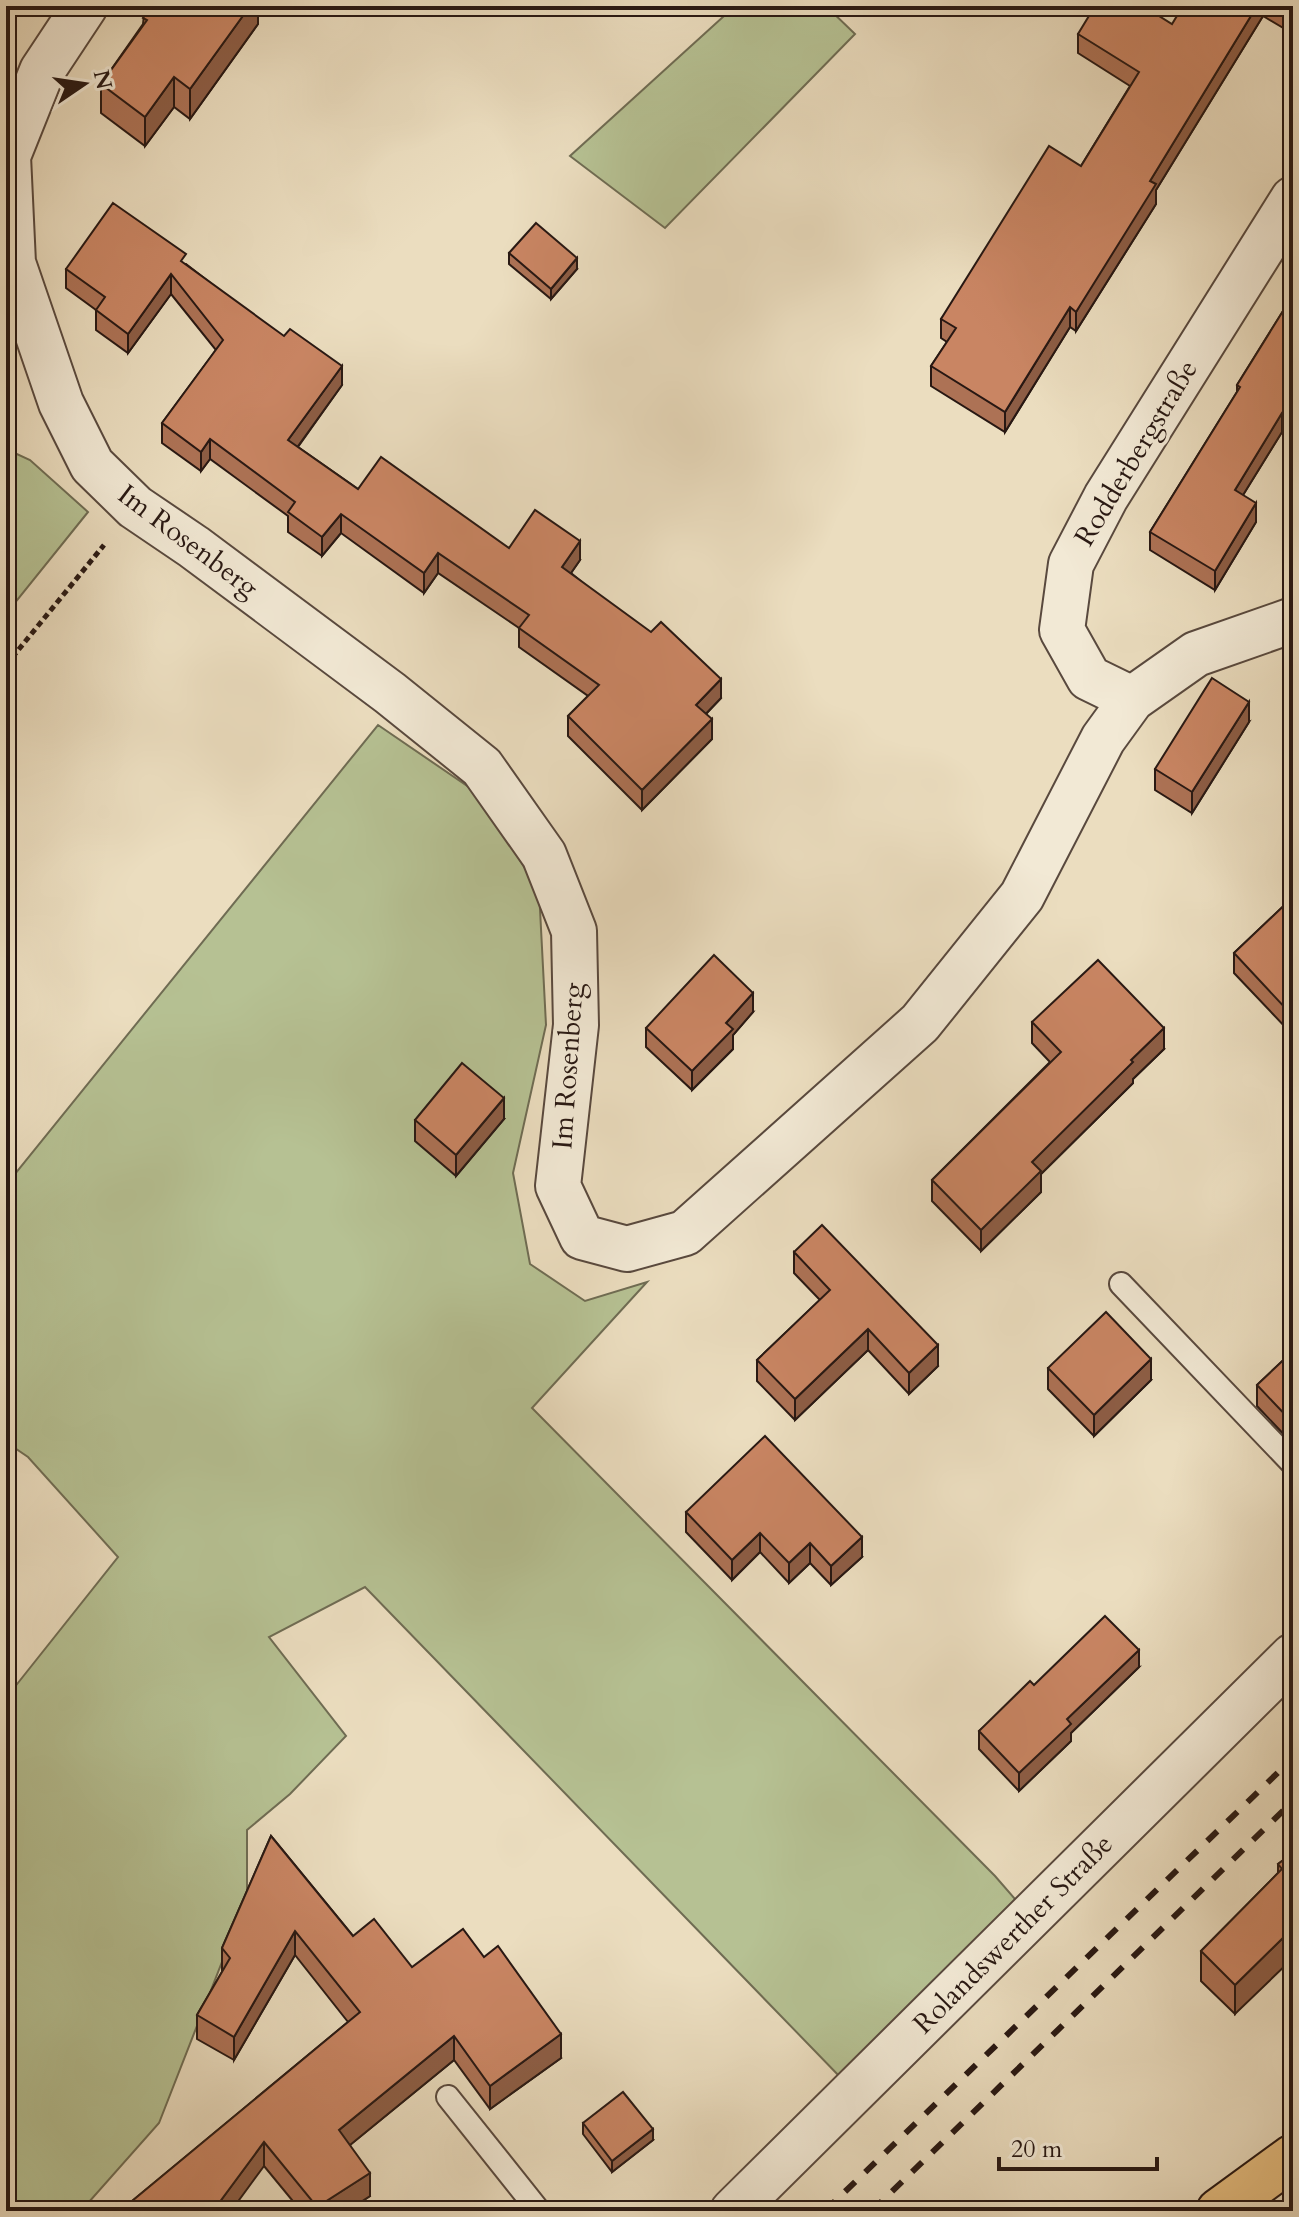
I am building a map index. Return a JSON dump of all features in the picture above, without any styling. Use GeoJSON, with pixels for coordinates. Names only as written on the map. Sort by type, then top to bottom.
{"type":"FeatureCollection","features":[{"type":"Feature","properties":{"kind":"main road"},"geometry":{"type":"LineString","coordinates":[[1219,2211],[1293,2157]]}},
{"type":"Feature","properties":{"kind":"street","name":"Im Rosenberg"},"geometry":{"type":"LineString","coordinates":[[85,6],[42,71],[8,156],[13,263],[61,403],[92,465],[135,507],[378,683],[482,767],[544,855],[574,931],[576,1025],[558,1186],[582,1237],[627,1249],[685,1233],[920,1023],[1022,896],[1103,739],[1132,699],[1196,654],[1293,620]]}},
{"type":"Feature","properties":{"kind":"street","name":"Rodderbergstraße"},"geometry":{"type":"LineString","coordinates":[[1132,699],[1089,678],[1062,630],[1071,564],[1106,497],[1293,199]]}},
{"type":"Feature","properties":{"kind":"street","name":"Rolandswerther Straße"},"geometry":{"type":"LineString","coordinates":[[733,2211],[1293,1656]]}},
{"type":"Feature","properties":{"kind":"lane"},"geometry":{"type":"LineString","coordinates":[[1121,1284],[1293,1464]]}},
{"type":"Feature","properties":{"kind":"lane"},"geometry":{"type":"LineString","coordinates":[[448,2097],[539,2211]]}},
{"type":"Feature","properties":{"kind":"path"},"geometry":{"type":"LineString","coordinates":[[6,665],[135,507]]}},
{"type":"Feature","properties":{"kind":"green space"},"geometry":{"type":"Polygon","coordinates":[[[735,6],[826,6],[855,34],[665,228],[570,156],[735,6]]]}},
{"type":"Feature","properties":{"kind":"green space"},"geometry":{"type":"Polygon","coordinates":[[[6,449],[30,460],[88,512],[6,614],[6,449]]]}},
{"type":"Feature","properties":{"kind":"green space"},"geometry":{"type":"Polygon","coordinates":[[[378,725],[476,792],[539,890],[546,1025],[513,1173],[530,1264],[585,1301],[647,1282],[532,1408],[995,1876],[1022,1907],[843,2080],[365,1587],[269,1637],[346,1736],[290,1794],[247,1830],[247,1898],[159,2123],[81,2211],[6,2211],[6,1698],[118,1557],[28,1457],[6,1442],[6,1185],[378,725]]]}},
{"type":"Feature","properties":{"kind":"building"},"geometry":{"type":"Polygon","coordinates":[[[152,6],[250,6],[190,89],[174,77],[145,117],[101,84],[147,20],[143,18],[152,6]]]}},
{"type":"Feature","properties":{"kind":"building"},"geometry":{"type":"Polygon","coordinates":[[[1095,6],[1143,6],[1172,24],[1183,6],[1195,10],[1197,6],[1257,6],[1150,181],[1156,184],[1076,312],[1070,307],[1005,412],[931,366],[956,328],[941,319],[1049,146],[1081,166],[1139,72],[1078,34],[1095,6]]]}},
{"type":"Feature","properties":{"kind":"building"},"geometry":{"type":"Polygon","coordinates":[[[1280,6],[1293,6],[1293,8],[1290,13],[1280,6]]]}},
{"type":"Feature","properties":{"kind":"building"},"geometry":{"type":"Polygon","coordinates":[[[113,203],[186,254],[181,261],[284,336],[290,329],[342,366],[288,440],[358,489],[381,457],[509,548],[535,510],[580,541],[562,567],[651,632],[661,622],[721,679],[696,705],[712,719],[642,790],[568,716],[599,685],[519,628],[529,615],[438,553],[424,573],[341,514],[322,537],[288,512],[295,502],[210,439],[201,452],[162,423],[223,340],[171,274],[128,334],[96,310],[105,297],[66,269],[113,203]]]}},
{"type":"Feature","properties":{"kind":"building"},"geometry":{"type":"Polygon","coordinates":[[[536,223],[577,258],[551,289],[509,253],[536,223]]]}},
{"type":"Feature","properties":{"kind":"building"},"geometry":{"type":"Polygon","coordinates":[[[1293,295],[1293,420],[1282,413],[1235,490],[1256,503],[1215,571],[1150,532],[1293,295]]]}},
{"type":"Feature","properties":{"kind":"building"},"geometry":{"type":"Polygon","coordinates":[[[1212,678],[1249,702],[1192,792],[1155,769],[1212,678]]]}},
{"type":"Feature","properties":{"kind":"building"},"geometry":{"type":"Polygon","coordinates":[[[1293,897],[1293,1008],[1289,1012],[1234,953],[1293,897]]]}},
{"type":"Feature","properties":{"kind":"building"},"geometry":{"type":"Polygon","coordinates":[[[714,955],[753,993],[726,1023],[733,1029],[692,1071],[646,1028],[714,955]]]}},
{"type":"Feature","properties":{"kind":"building"},"geometry":{"type":"Polygon","coordinates":[[[1098,960],[1164,1028],[1032,1162],[1041,1171],[981,1230],[932,1180],[1061,1052],[1032,1022],[1098,960]]]}},
{"type":"Feature","properties":{"kind":"building"},"geometry":{"type":"Polygon","coordinates":[[[462,1063],[504,1098],[456,1155],[415,1120],[462,1063]]]}},
{"type":"Feature","properties":{"kind":"building"},"geometry":{"type":"Polygon","coordinates":[[[822,1225],[938,1345],[909,1373],[868,1329],[795,1399],[757,1360],[830,1290],[794,1252],[822,1225]]]}},
{"type":"Feature","properties":{"kind":"building"},"geometry":{"type":"Polygon","coordinates":[[[1106,1312],[1151,1359],[1094,1415],[1048,1368],[1106,1312]]]}},
{"type":"Feature","properties":{"kind":"building"},"geometry":{"type":"Polygon","coordinates":[[[1293,1351],[1293,1423],[1257,1385],[1293,1351]]]}},
{"type":"Feature","properties":{"kind":"building"},"geometry":{"type":"Polygon","coordinates":[[[765,1436],[862,1537],[831,1566],[810,1543],[789,1563],[760,1533],[732,1560],[686,1512],[765,1436]]]}},
{"type":"Feature","properties":{"kind":"building"},"geometry":{"type":"Polygon","coordinates":[[[1105,1616],[1139,1650],[1067,1719],[1071,1724],[1019,1773],[979,1731],[1030,1681],[1034,1685],[1105,1616]]]}},
{"type":"Feature","properties":{"kind":"building"},"geometry":{"type":"Polygon","coordinates":[[[271,1836],[353,1936],[374,1919],[412,1967],[463,1929],[484,1957],[498,1946],[561,2034],[490,2086],[454,2036],[339,2130],[370,2173],[317,2207],[264,2142],[213,2211],[120,2211],[360,2012],[295,1931],[234,2037],[197,2015],[230,1958],[222,1948],[271,1836]]]}},
{"type":"Feature","properties":{"kind":"building"},"geometry":{"type":"Polygon","coordinates":[[[1293,1853],[1293,1928],[1235,1985],[1201,1951],[1282,1869],[1278,1864],[1293,1853]]]}},
{"type":"Feature","properties":{"kind":"building"},"geometry":{"type":"Polygon","coordinates":[[[623,2092],[653,2129],[612,2161],[583,2123],[623,2092]]]}},
{"type":"Feature","properties":{"kind":"railway"},"geometry":{"type":"LineString","coordinates":[[825,2211],[1293,1758]]}},
{"type":"Feature","properties":{"kind":"railway"},"geometry":{"type":"LineString","coordinates":[[872,2211],[1293,1801]]}}]}
